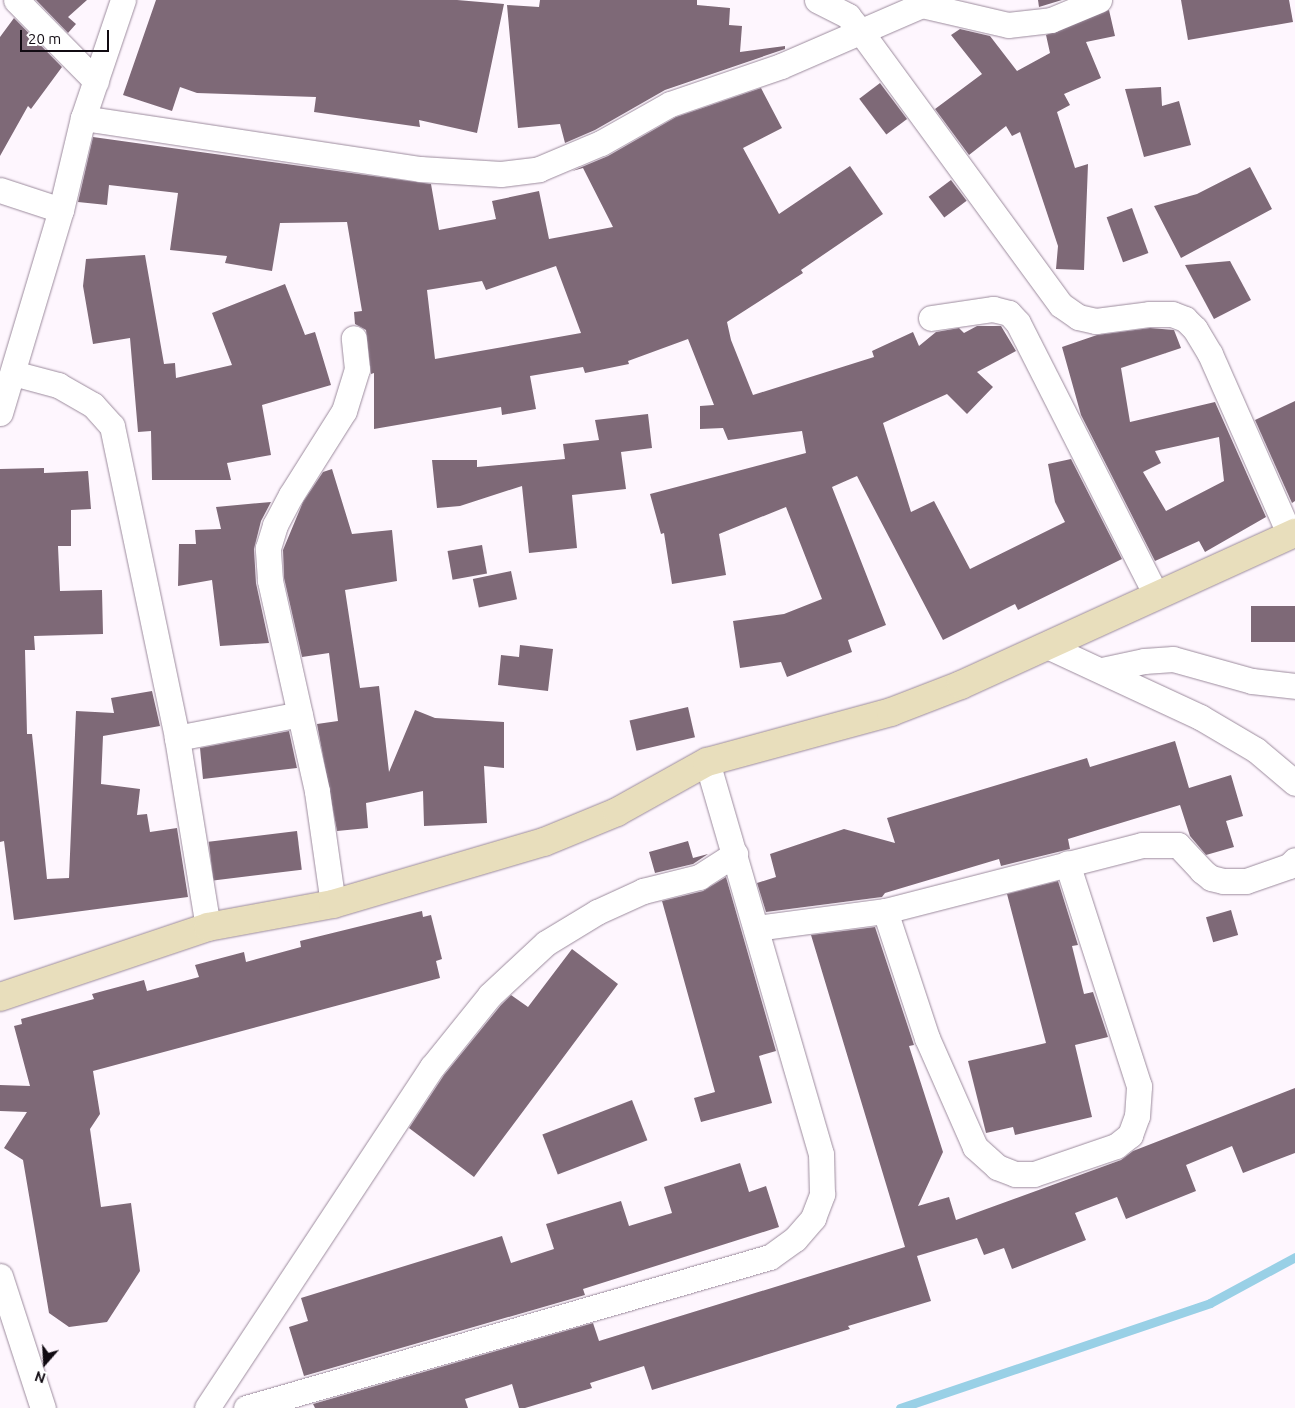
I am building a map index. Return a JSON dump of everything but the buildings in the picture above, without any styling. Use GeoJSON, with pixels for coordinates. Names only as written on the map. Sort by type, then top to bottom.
{"type":"FeatureCollection","features":[{"type":"Feature","properties":{"kind":"main road"},"geometry":{"type":"LineString","coordinates":[[0,996],[208,927],[333,904],[544,842],[618,812],[707,762],[891,712],[1047,646],[1293,534]]}},
{"type":"Feature","properties":{"kind":"street"},"geometry":{"type":"LineString","coordinates":[[16,0],[96,81]]}},
{"type":"Feature","properties":{"kind":"street"},"geometry":{"type":"LineString","coordinates":[[0,413],[61,210],[83,118],[124,0]]}},
{"type":"Feature","properties":{"kind":"street"},"geometry":{"type":"LineString","coordinates":[[816,0],[848,16],[861,32],[1062,305],[1078,317],[1096,321],[1149,314],[1172,314],[1185,319],[1195,329],[1210,354],[1293,534]]}},
{"type":"Feature","properties":{"kind":"street"},"geometry":{"type":"LineString","coordinates":[[83,118],[420,169],[501,174],[539,169],[601,143],[670,104],[782,66],[861,32],[921,3],[1008,25],[1050,20],[1099,0]]}},
{"type":"Feature","properties":{"kind":"street"},"geometry":{"type":"LineString","coordinates":[[0,190],[61,210]]}},
{"type":"Feature","properties":{"kind":"street"},"geometry":{"type":"LineString","coordinates":[[930,318],[992,309],[1009,313],[1018,323],[1156,595]]}},
{"type":"Feature","properties":{"kind":"street"},"geometry":{"type":"LineString","coordinates":[[333,904],[317,791],[270,580],[268,548],[275,525],[349,398],[357,369],[354,338]]}},
{"type":"Feature","properties":{"kind":"street"},"geometry":{"type":"LineString","coordinates":[[13,373],[58,385],[92,405],[112,426],[177,738],[208,927]]}},
{"type":"Feature","properties":{"kind":"street"},"geometry":{"type":"LineString","coordinates":[[1047,646],[1102,670],[1216,726],[1256,750],[1295,783]]}},
{"type":"Feature","properties":{"kind":"street"},"geometry":{"type":"LineString","coordinates":[[1102,670],[1144,661],[1173,659],[1252,681],[1295,686]]}},
{"type":"Feature","properties":{"kind":"street"},"geometry":{"type":"LineString","coordinates":[[177,738],[300,714]]}},
{"type":"Feature","properties":{"kind":"street"},"geometry":{"type":"LineString","coordinates":[[246,1408],[770,1257],[796,1239],[813,1218],[822,1194],[821,1154],[707,762]]}},
{"type":"Feature","properties":{"kind":"street"},"geometry":{"type":"LineString","coordinates":[[756,928],[885,911],[1068,863],[1165,842],[1178,845],[1211,878],[1246,881],[1289,866],[1295,860]]}},
{"type":"Feature","properties":{"kind":"street"},"geometry":{"type":"LineString","coordinates":[[208,1408],[432,1067],[490,995],[546,942],[597,912],[643,891],[699,877],[735,854]]}},
{"type":"Feature","properties":{"kind":"street"},"geometry":{"type":"LineString","coordinates":[[885,911],[927,1038],[975,1147],[997,1168],[1015,1174],[1034,1174],[1116,1146],[1130,1135],[1137,1116],[1139,1086],[1068,863]]}},
{"type":"Feature","properties":{"kind":"street"},"geometry":{"type":"LineString","coordinates":[[1,1281],[43,1408]]}},
{"type":"Feature","properties":{"kind":"waterway"},"geometry":{"type":"LineString","coordinates":[[900,1408],[1210,1303],[1295,1257]]}}]}
